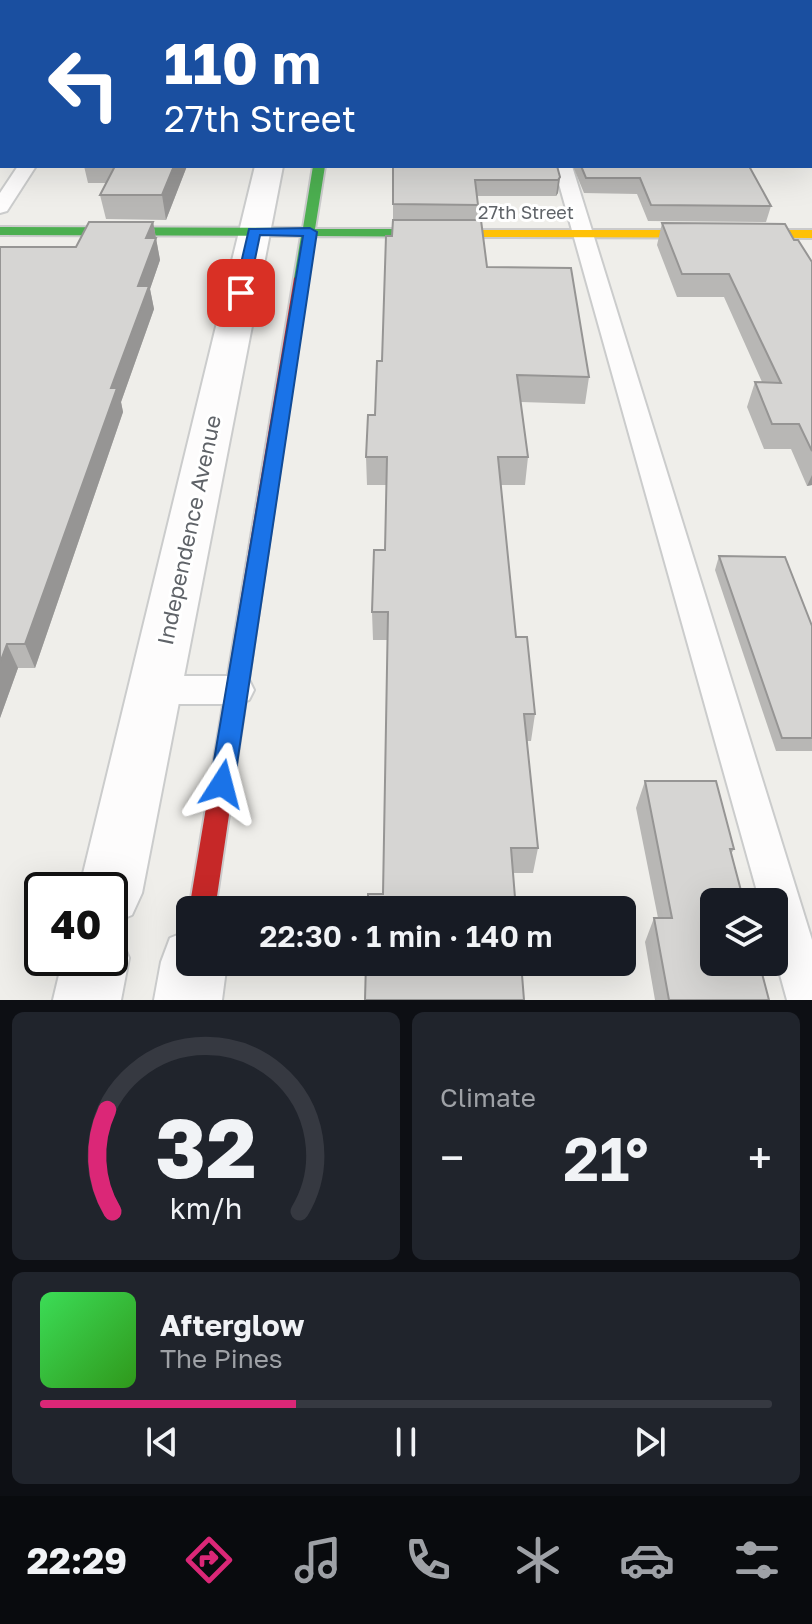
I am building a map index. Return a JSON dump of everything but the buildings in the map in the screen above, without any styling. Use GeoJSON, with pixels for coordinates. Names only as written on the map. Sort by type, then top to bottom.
{"type":"FeatureCollection","features":[{"type":"Feature","properties":{"kind":"street","name":"Independence Avenue"},"geometry":{"type":"LineString","coordinates":[[115,872],[269,168]]}},
{"type":"Feature","properties":{"kind":"street"},"geometry":{"type":"LineString","coordinates":[[204,896],[319,168]]}},
{"type":"Feature","properties":{"kind":"street","name":"27th Street"},"geometry":{"type":"LineString","coordinates":[[0,231],[812,234]]}},
{"type":"Feature","properties":{"kind":"street"},"geometry":{"type":"LineString","coordinates":[[87,1000],[92,976]]}},
{"type":"Feature","properties":{"kind":"street"},"geometry":{"type":"LineString","coordinates":[[188,1000],[192,976]]}},
{"type":"Feature","properties":{"kind":"lane"},"geometry":{"type":"LineString","coordinates":[[0,207],[26,168]]}},
{"type":"Feature","properties":{"kind":"lane"},"geometry":{"type":"LineString","coordinates":[[564,168],[809,1000]]}},
{"type":"Feature","properties":{"kind":"lane"},"geometry":{"type":"LineString","coordinates":[[154,690],[237,690]]}},
{"type":"Feature","properties":{"kind":"traffic: fast"},"geometry":{"type":"LineString","coordinates":[[301,278],[319,168]]}},
{"type":"Feature","properties":{"kind":"traffic: fast"},"geometry":{"type":"LineString","coordinates":[[0,231],[475,233]]}},
{"type":"Feature","properties":{"kind":"traffic: slow"},"geometry":{"type":"LineString","coordinates":[[475,233],[812,234]]}},
{"type":"Feature","properties":{"kind":"traffic: jam"},"geometry":{"type":"LineString","coordinates":[[204,896],[301,278]]}},
{"type":"Feature","properties":{"kind":"route"},"geometry":{"type":"LineString","coordinates":[[222,784],[310,232],[254,232],[241,293]]}}]}
